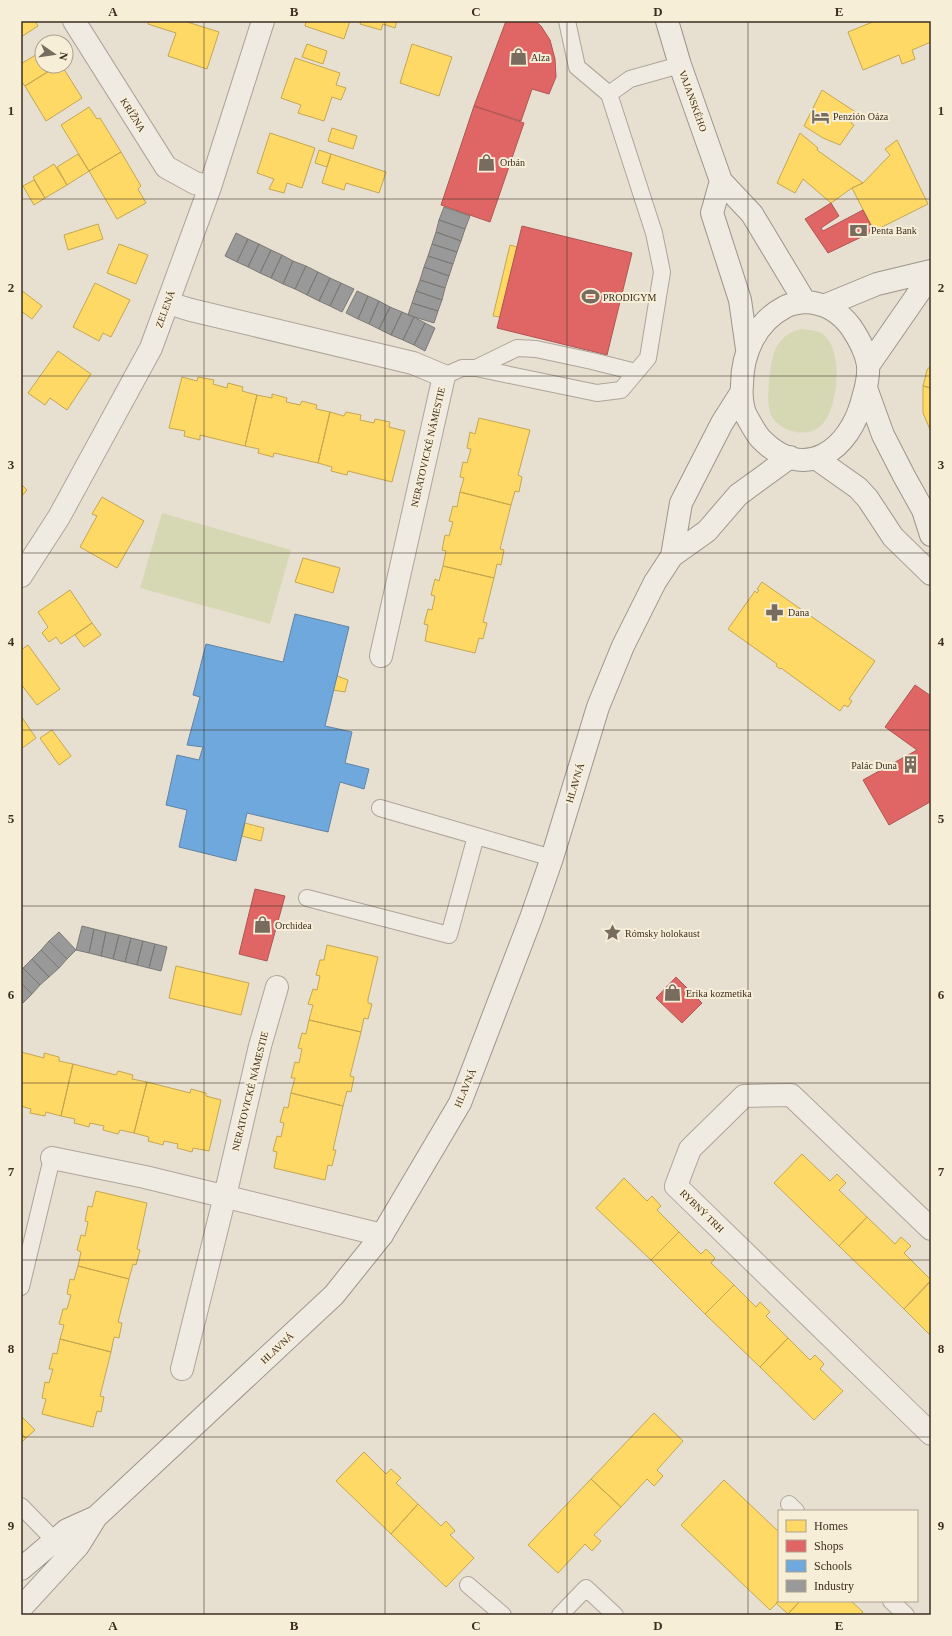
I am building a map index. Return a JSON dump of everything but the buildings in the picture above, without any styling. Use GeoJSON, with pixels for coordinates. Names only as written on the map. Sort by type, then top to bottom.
{"type":"FeatureCollection","features":[{"type":"Feature","properties":{"kind":"main road","name":"KRÍŽNA"},"geometry":{"type":"LineString","coordinates":[[74,21],[166,167],[195,183],[210,187]]}},
{"type":"Feature","properties":{"kind":"main road","name":"ZELENÁ"},"geometry":{"type":"LineString","coordinates":[[21,576],[59,516],[151,348],[210,187],[263,21]]}},
{"type":"Feature","properties":{"kind":"main road","name":"VAJANSKÉHO"},"geometry":{"type":"LineString","coordinates":[[667,21],[680,65],[721,180]]}},
{"type":"Feature","properties":{"kind":"main road"},"geometry":{"type":"LineString","coordinates":[[721,180],[752,214],[805,302]]}},
{"type":"Feature","properties":{"kind":"main road"},"geometry":{"type":"LineString","coordinates":[[721,180],[712,213],[740,300],[747,349]]}},
{"type":"Feature","properties":{"kind":"main road"},"geometry":{"type":"LineString","coordinates":[[826,305],[877,284],[931,271]]}},
{"type":"Feature","properties":{"kind":"main road"},"geometry":{"type":"LineString","coordinates":[[868,366],[931,275]]}},
{"type":"Feature","properties":{"kind":"main road"},"geometry":{"type":"LineString","coordinates":[[805,302],[826,305],[847,321],[861,341],[868,366],[866,388],[860,412],[851,430],[836,448],[817,458],[804,459],[790,457],[774,451],[759,437],[745,414],[741,392],[742,370],[747,349],[758,330],[768,318],[786,306],[805,302]]}},
{"type":"Feature","properties":{"kind":"main road","name":"NERATOVICKÉ NÁMESTIE"},"geometry":{"type":"LineString","coordinates":[[168,303],[191,310],[413,363],[444,376],[381,656]]}},
{"type":"Feature","properties":{"kind":"main road"},"geometry":{"type":"LineString","coordinates":[[866,388],[883,435],[904,476],[924,510],[931,535]]}},
{"type":"Feature","properties":{"kind":"main road"},"geometry":{"type":"LineString","coordinates":[[672,556],[681,503],[722,422],[741,392]]}},
{"type":"Feature","properties":{"kind":"main road"},"geometry":{"type":"LineString","coordinates":[[672,556],[706,531],[738,495],[790,457]]}},
{"type":"Feature","properties":{"kind":"main road"},"geometry":{"type":"LineString","coordinates":[[817,458],[858,488],[868,499],[893,537],[931,574]]}},
{"type":"Feature","properties":{"kind":"main road","name":"HLAVNÁ"},"geometry":{"type":"LineString","coordinates":[[21,1608],[78,1546],[96,1517],[334,1295],[382,1235],[460,1103],[531,918],[552,858],[598,707],[623,646],[655,582],[672,556]]}},
{"type":"Feature","properties":{"kind":"main road","name":"NERATOVICKÉ NÁMESTIE"},"geometry":{"type":"LineString","coordinates":[[182,1368],[225,1196],[260,1046],[277,987]]}},
{"type":"Feature","properties":{"kind":"main road","name":"RYBNÝ TRH"},"geometry":{"type":"LineString","coordinates":[[931,1229],[791,1095],[744,1096],[690,1149],[676,1186],[931,1434]]}},
{"type":"Feature","properties":{"kind":"main road"},"geometry":{"type":"LineString","coordinates":[[52,1158],[145,1177],[382,1235]]}},
{"type":"Feature","properties":{"kind":"main road","name":"HLAVNÁ"},"geometry":{"type":"LineString","coordinates":[[21,1569],[67,1530],[96,1517]]}},
{"type":"Feature","properties":{"kind":"lane"},"geometry":{"type":"LineString","coordinates":[[444,376],[462,368],[476,368],[597,393],[622,390],[648,358],[662,272],[654,233],[609,94],[577,67],[566,21]]}},
{"type":"Feature","properties":{"kind":"lane"},"geometry":{"type":"LineString","coordinates":[[609,94],[630,79],[680,65]]}},
{"type":"Feature","properties":{"kind":"lane"},"geometry":{"type":"LineString","coordinates":[[476,368],[517,348],[536,349],[636,372]]}},
{"type":"Feature","properties":{"kind":"lane"},"geometry":{"type":"LineString","coordinates":[[380,808],[552,858]]}},
{"type":"Feature","properties":{"kind":"lane"},"geometry":{"type":"LineString","coordinates":[[307,898],[449,935],[476,836]]}},
{"type":"Feature","properties":{"kind":"lane"},"geometry":{"type":"LineString","coordinates":[[21,1287],[52,1158]]}},
{"type":"Feature","properties":{"kind":"lane"},"geometry":{"type":"LineString","coordinates":[[21,1506],[55,1541]]}},
{"type":"Feature","properties":{"kind":"lane"},"geometry":{"type":"LineString","coordinates":[[468,1585],[503,1615]]}},
{"type":"Feature","properties":{"kind":"lane"},"geometry":{"type":"LineString","coordinates":[[560,1615],[586,1588],[615,1615]]}},
{"type":"Feature","properties":{"kind":"lane"},"geometry":{"type":"LineString","coordinates":[[892,1602],[906,1615]]}},
{"type":"Feature","properties":{"kind":"green space"},"geometry":{"type":"Polygon","coordinates":[[[801,329],[816,331],[824,335],[830,343],[834,354],[836,367],[835,394],[827,418],[818,428],[803,433],[789,430],[777,423],[771,415],[768,401],[770,370],[774,352],[781,340],[794,331],[801,329]]]}},
{"type":"Feature","properties":{"kind":"green space"},"geometry":{"type":"Polygon","coordinates":[[[162,513],[291,550],[270,624],[140,588],[162,513]]]}},
{"type":"Feature","properties":{"kind":"place","name":"Alza"},"geometry":{"type":"Point","coordinates":[518,57]}},
{"type":"Feature","properties":{"kind":"place","name":"Penzión Oáza"},"geometry":{"type":"Point","coordinates":[820,116]}},
{"type":"Feature","properties":{"kind":"place","name":"Orbán"},"geometry":{"type":"Point","coordinates":[487,162]}},
{"type":"Feature","properties":{"kind":"place","name":"Penta Bank"},"geometry":{"type":"Point","coordinates":[858,230]}},
{"type":"Feature","properties":{"kind":"place","name":"PRODIGYM"},"geometry":{"type":"Point","coordinates":[590,297]}},
{"type":"Feature","properties":{"kind":"place","name":"Dana"},"geometry":{"type":"Point","coordinates":[775,612]}},
{"type":"Feature","properties":{"kind":"place","name":"Palác Duna"},"geometry":{"type":"Point","coordinates":[910,765]}},
{"type":"Feature","properties":{"kind":"place","name":"Orchidea"},"geometry":{"type":"Point","coordinates":[262,925]}},
{"type":"Feature","properties":{"kind":"place","name":"Rómsky holokaust"},"geometry":{"type":"Point","coordinates":[612,933]}},
{"type":"Feature","properties":{"kind":"place","name":"Erika kozmetika"},"geometry":{"type":"Point","coordinates":[673,993]}}]}
